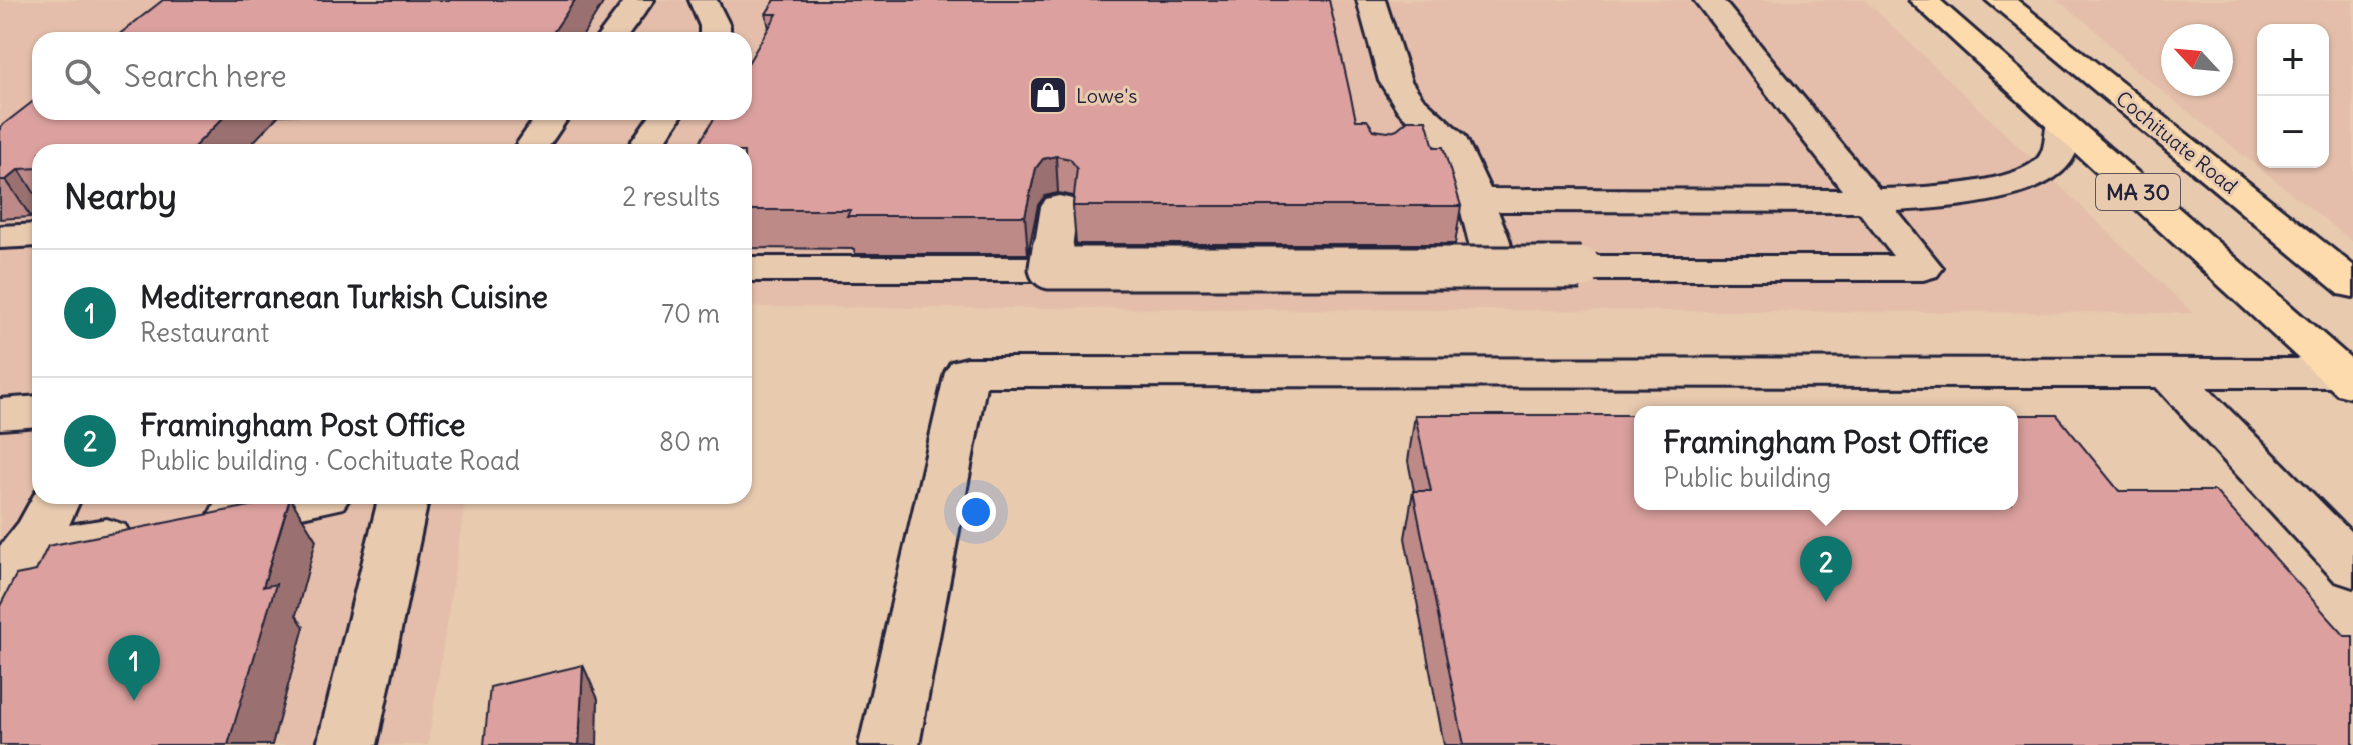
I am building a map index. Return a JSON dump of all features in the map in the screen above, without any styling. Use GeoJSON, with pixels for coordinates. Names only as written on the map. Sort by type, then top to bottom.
{"type":"FeatureCollection","features":[{"type":"Feature","properties":{"kind":"main road","name":"MA 30"},"geometry":{"type":"LineString","coordinates":[[1923,0],[2347,378]]}},
{"type":"Feature","properties":{"kind":"main road","name":"Cochituate Road"},"geometry":{"type":"LineString","coordinates":[[2000,0],[2353,285]]}},
{"type":"Feature","properties":{"kind":"lane"},"geometry":{"type":"LineString","coordinates":[[616,32],[640,0]]}},
{"type":"Feature","properties":{"kind":"lane"},"geometry":{"type":"LineString","coordinates":[[703,0],[715,32]]}},
{"type":"Feature","properties":{"kind":"lane"},"geometry":{"type":"LineString","coordinates":[[752,269],[1475,269],[1492,261],[1491,245],[1469,213],[1459,153],[1399,89],[1371,0]]}},
{"type":"Feature","properties":{"kind":"lane"},"geometry":{"type":"LineString","coordinates":[[1059,207],[1050,268],[1923,268],[1708,0]]}},
{"type":"Feature","properties":{"kind":"lane"},"geometry":{"type":"LineString","coordinates":[[534,144],[550,120]]}},
{"type":"Feature","properties":{"kind":"lane"},"geometry":{"type":"LineString","coordinates":[[646,144],[663,120]]}},
{"type":"Feature","properties":{"kind":"lane"},"geometry":{"type":"LineString","coordinates":[[1469,213],[1869,201],[1985,190],[2025,180],[2042,171],[2058,155],[2063,139],[2062,124]]}},
{"type":"Feature","properties":{"kind":"lane"},"geometry":{"type":"LineString","coordinates":[[1399,140],[1443,133]]}},
{"type":"Feature","properties":{"kind":"lane"},"geometry":{"type":"LineString","coordinates":[[0,237],[32,235]]}},
{"type":"Feature","properties":{"kind":"lane"},"geometry":{"type":"LineString","coordinates":[[889,745],[967,372],[2167,372],[2347,378]]}},
{"type":"Feature","properties":{"kind":"lane"},"geometry":{"type":"LineString","coordinates":[[2167,372],[2353,567]]}},
{"type":"Feature","properties":{"kind":"lane"},"geometry":{"type":"LineString","coordinates":[[0,414],[32,412]]}},
{"type":"Feature","properties":{"kind":"lane"},"geometry":{"type":"LineString","coordinates":[[13,567],[40,532],[53,504]]}},
{"type":"Feature","properties":{"kind":"lane"},"geometry":{"type":"LineString","coordinates":[[13,567],[61,547],[284,504]]}},
{"type":"Feature","properties":{"kind":"lane"},"geometry":{"type":"LineString","coordinates":[[347,745],[402,504]]}},
{"type":"Feature","properties":{"kind":"shaded area"},"geometry":{"type":"Polygon","coordinates":[[[0,0],[1865,0],[2193,313],[752,307],[752,144],[32,144],[32,504],[465,504],[428,745],[0,745],[0,0]]]}},
{"type":"Feature","properties":{"kind":"shaded area"},"geometry":{"type":"Polygon","coordinates":[[[2057,0],[2353,0],[2353,242],[2259,168],[2329,168],[2329,24],[2257,24],[2257,166],[2168,96],[2233,96],[2233,24],[2161,24],[2161,90],[2128,64],[2090,25],[2057,0]]]}},
{"type":"Feature","properties":{"kind":"building"},"geometry":{"type":"Polygon","coordinates":[[[163,0],[575,0],[553,32],[122,32],[163,0]]]}},
{"type":"Feature","properties":{"kind":"building","name":"Lowe's"},"geometry":{"type":"Polygon","coordinates":[[[775,0],[1329,0],[1356,120],[1367,120],[1374,130],[1388,132],[1408,120],[1426,120],[1434,147],[1443,147],[1461,206],[1073,206],[1077,168],[1070,159],[1056,156],[1043,159],[1036,168],[1025,216],[847,216],[850,210],[752,210],[752,144],[699,144],[713,120],[752,120],[752,56],[777,14],[766,14],[775,0]]]}},
{"type":"Feature","properties":{"kind":"building"},"geometry":{"type":"Polygon","coordinates":[[[32,102],[32,120],[221,120],[197,144],[32,144],[32,168],[19,169],[6,180],[0,180],[0,127],[32,102]]]}},
{"type":"Feature","properties":{"kind":"building"},"geometry":{"type":"Polygon","coordinates":[[[1415,415],[1634,415],[1634,510],[2018,510],[2018,415],[2057,415],[2119,491],[2215,491],[2345,636],[2353,636],[2353,745],[1464,745],[1413,491],[1431,491],[1415,415]]]}},
{"type":"Feature","properties":{"kind":"building"},"geometry":{"type":"Polygon","coordinates":[[[260,504],[288,504],[263,587],[276,584],[228,745],[0,745],[0,606],[16,575],[36,571],[48,546],[260,504]]]}},
{"type":"Feature","properties":{"kind":"building"},"geometry":{"type":"Polygon","coordinates":[[[583,665],[579,745],[484,745],[490,687],[583,665]]]}},
{"type":"Feature","properties":{"kind":"place","name":"Lowe's"},"geometry":{"type":"Point","coordinates":[1048,95]}},
{"type":"Feature","properties":{"kind":"place","name":"Framingham Post Office"},"geometry":{"type":"Point","coordinates":[1826,602]}},
{"type":"Feature","properties":{"kind":"place","name":"Mediterranean Turkish Cuisine"},"geometry":{"type":"Point","coordinates":[134,701]}}]}
